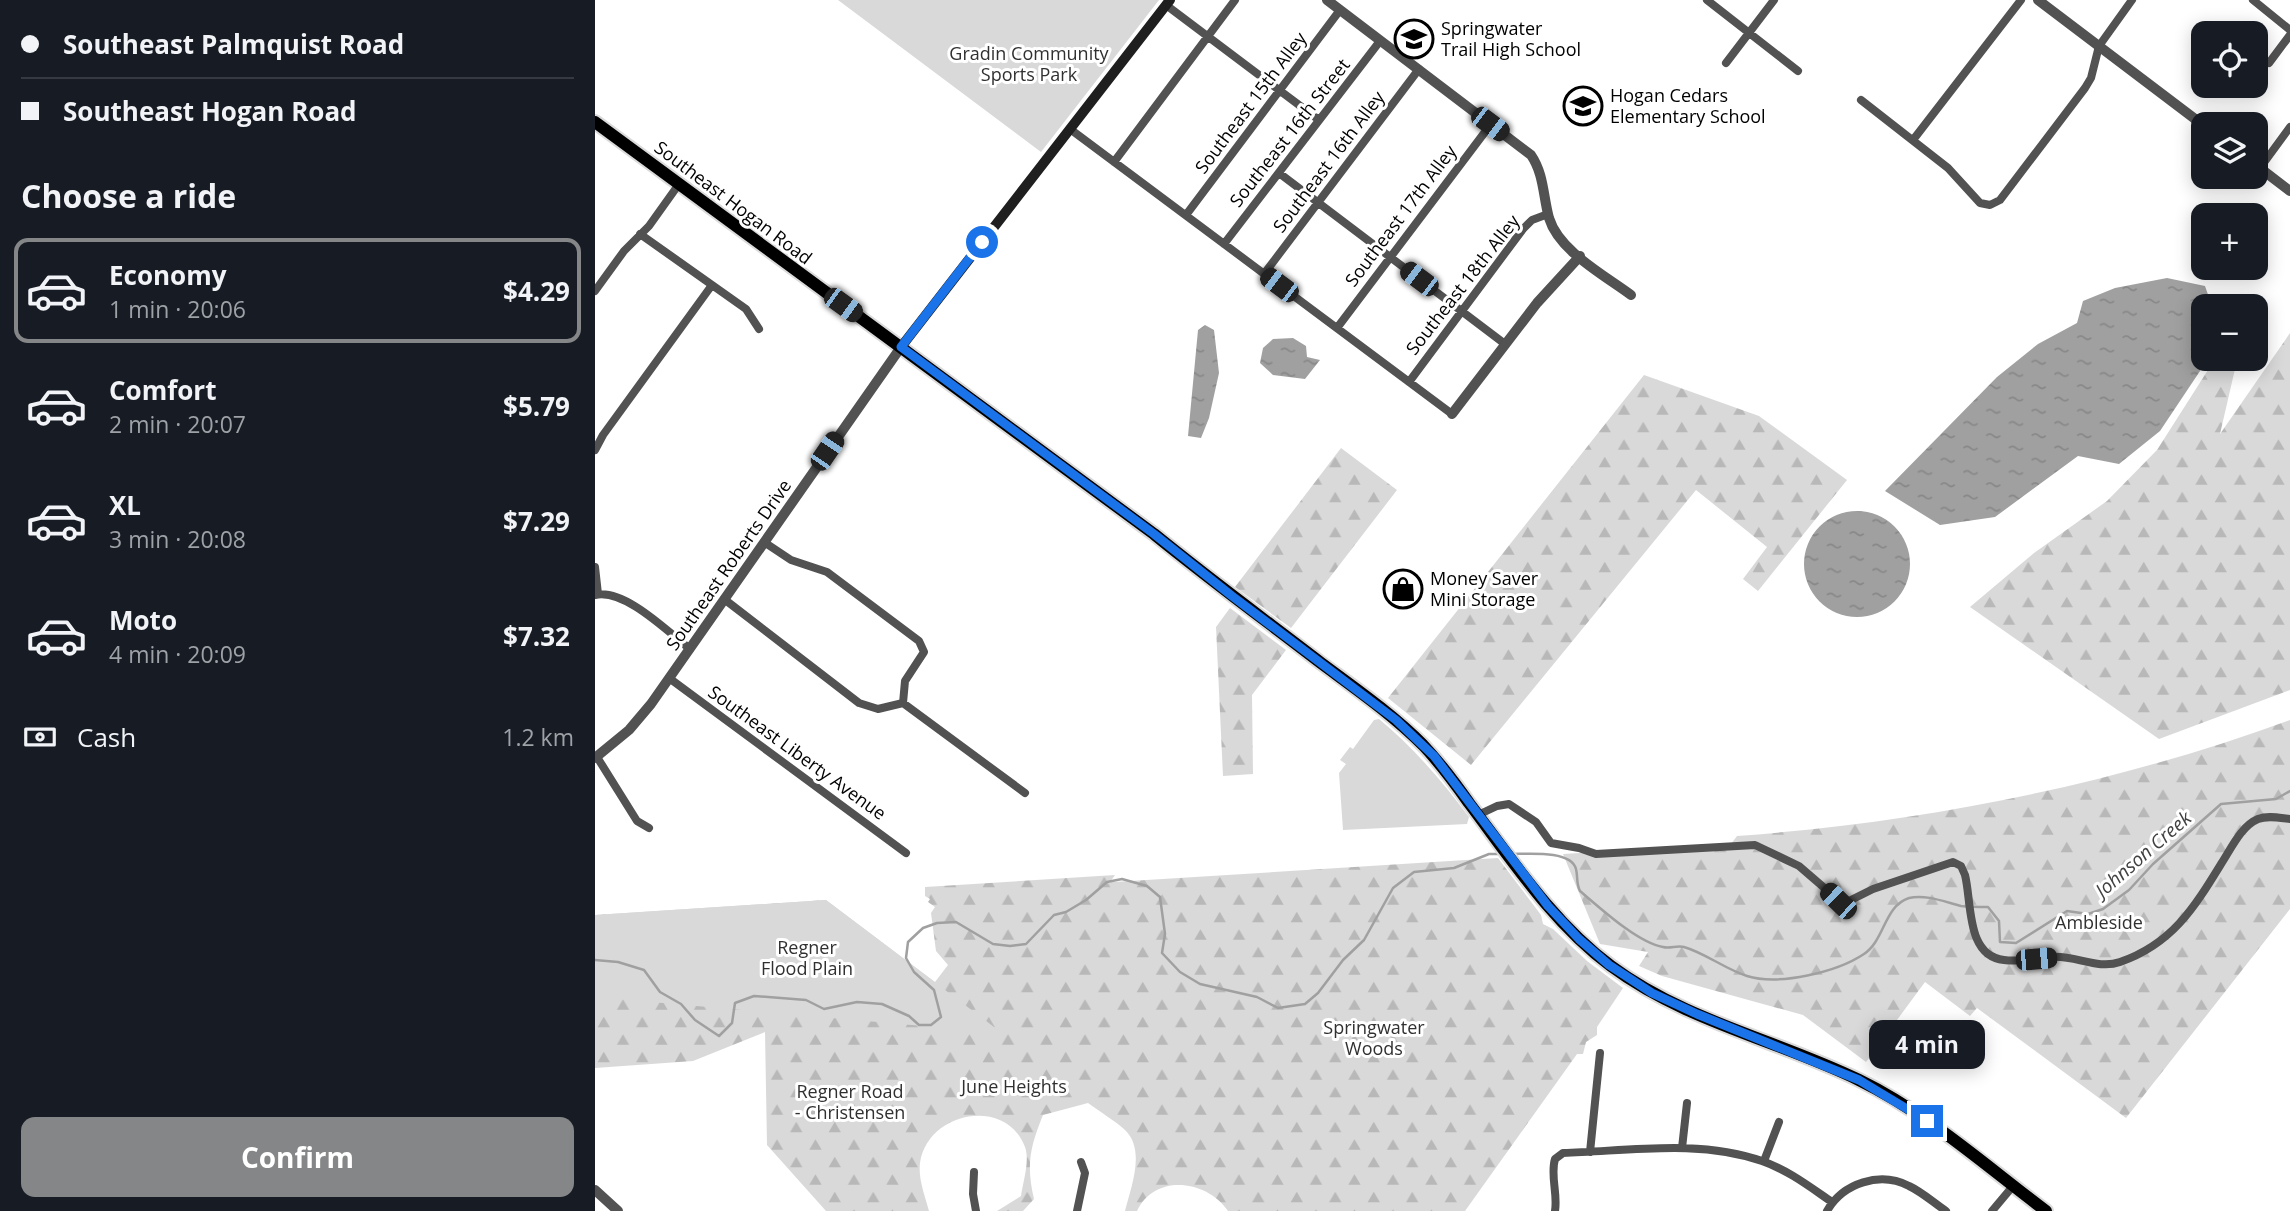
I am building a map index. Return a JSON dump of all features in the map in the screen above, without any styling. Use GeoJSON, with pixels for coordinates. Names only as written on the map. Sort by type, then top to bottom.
{"type":"FeatureCollection","features":[{"type":"Feature","properties":{"kind":"main road"},"geometry":{"type":"LineString","coordinates":[[901,347],[1168,3]]}},
{"type":"Feature","properties":{"kind":"main road","name":"Southeast Hogan Road"},"geometry":{"type":"LineString","coordinates":[[595,123],[1154,534],[1385,710],[1434,756],[1566,927],[1621,973],[1652,993],[1697,1014],[1831,1068],[1882,1093],[1927,1121],[2046,1211]]}},
{"type":"Feature","properties":{"kind":"street"},"geometry":{"type":"LineString","coordinates":[[1114,162],[1235,0]]}},
{"type":"Feature","properties":{"kind":"street"},"geometry":{"type":"LineString","coordinates":[[1327,0],[1524,149],[1537,164],[1548,214],[1560,240],[1631,295]]}},
{"type":"Feature","properties":{"kind":"street"},"geometry":{"type":"LineString","coordinates":[[1707,0],[1798,71]]}},
{"type":"Feature","properties":{"kind":"street"},"geometry":{"type":"LineString","coordinates":[[1726,63],[1774,0]]}},
{"type":"Feature","properties":{"kind":"street"},"geometry":{"type":"LineString","coordinates":[[1913,140],[2021,0]]}},
{"type":"Feature","properties":{"kind":"street"},"geometry":{"type":"LineString","coordinates":[[2038,0],[2191,116]]}},
{"type":"Feature","properties":{"kind":"street"},"geometry":{"type":"LineString","coordinates":[[1861,100],[1953,172],[1976,201],[1986,205],[2000,200],[2085,88],[2091,78],[2099,46],[2132,0]]}},
{"type":"Feature","properties":{"kind":"street"},"geometry":{"type":"LineString","coordinates":[[2253,0],[2290,32],[2269,63]]}},
{"type":"Feature","properties":{"kind":"street"},"geometry":{"type":"LineString","coordinates":[[1168,3],[1208,37],[1319,120]]}},
{"type":"Feature","properties":{"kind":"street","name":"Southeast 15th Alley"},"geometry":{"type":"LineString","coordinates":[[1186,215],[1340,10]]}},
{"type":"Feature","properties":{"kind":"street","name":"Southeast 16th Street"},"geometry":{"type":"LineString","coordinates":[[1224,244],[1380,41]]}},
{"type":"Feature","properties":{"kind":"street","name":"Southeast 16th Alley"},"geometry":{"type":"LineString","coordinates":[[1265,274],[1419,69]]}},
{"type":"Feature","properties":{"kind":"street","name":"Southeast 17th Alley"},"geometry":{"type":"LineString","coordinates":[[1337,328],[1490,124]]}},
{"type":"Feature","properties":{"kind":"street"},"geometry":{"type":"LineString","coordinates":[[2268,154],[2290,127]]}},
{"type":"Feature","properties":{"kind":"street"},"geometry":{"type":"LineString","coordinates":[[1070,129],[1452,414],[1537,303],[1580,257]]}},
{"type":"Feature","properties":{"kind":"street"},"geometry":{"type":"LineString","coordinates":[[1279,173],[1505,344]]}},
{"type":"Feature","properties":{"kind":"street"},"geometry":{"type":"LineString","coordinates":[[2268,174],[2290,191]]}},
{"type":"Feature","properties":{"kind":"street"},"geometry":{"type":"LineString","coordinates":[[595,292],[624,251],[655,218],[679,184]]}},
{"type":"Feature","properties":{"kind":"street","name":"Southeast 18th Alley"},"geometry":{"type":"LineString","coordinates":[[1409,382],[1530,222],[1548,214]]}},
{"type":"Feature","properties":{"kind":"street"},"geometry":{"type":"LineString","coordinates":[[640,234],[746,309],[759,329]]}},
{"type":"Feature","properties":{"kind":"street"},"geometry":{"type":"LineString","coordinates":[[595,450],[603,435],[712,285]]}},
{"type":"Feature","properties":{"kind":"street","name":"Southeast Roberts Drive"},"geometry":{"type":"LineString","coordinates":[[596,757],[629,730],[669,678],[901,347]]}},
{"type":"Feature","properties":{"kind":"street"},"geometry":{"type":"LineString","coordinates":[[764,542],[791,560],[827,572],[919,641],[924,652],[905,681],[903,703]]}},
{"type":"Feature","properties":{"kind":"street"},"geometry":{"type":"LineString","coordinates":[[595,567],[596,594],[607,593],[623,599],[690,649]]}},
{"type":"Feature","properties":{"kind":"street"},"geometry":{"type":"LineString","coordinates":[[725,599],[859,703],[878,709],[903,703],[1025,793]]}},
{"type":"Feature","properties":{"kind":"street","name":"Southeast Liberty Avenue"},"geometry":{"type":"LineString","coordinates":[[669,678],[907,853]]}},
{"type":"Feature","properties":{"kind":"street"},"geometry":{"type":"LineString","coordinates":[[596,757],[637,821],[649,828]]}},
{"type":"Feature","properties":{"kind":"street"},"geometry":{"type":"LineString","coordinates":[[1478,816],[1497,806],[1509,804],[1536,822],[1551,843],[1596,854],[1755,845],[1798,866],[1843,904],[1873,889],[1953,862],[1961,866],[1968,884],[1970,909],[1978,943],[1985,953],[2009,961],[2070,957],[2099,965],[2118,963],[2146,951],[2168,937],[2203,892],[2236,839],[2257,819],[2290,819]]}},
{"type":"Feature","properties":{"kind":"street"},"geometry":{"type":"LineString","coordinates":[[1590,1152],[1600,1053]]}},
{"type":"Feature","properties":{"kind":"street"},"geometry":{"type":"LineString","coordinates":[[1682,1148],[1687,1103]]}},
{"type":"Feature","properties":{"kind":"street"},"geometry":{"type":"LineString","coordinates":[[1763,1161],[1779,1122]]}},
{"type":"Feature","properties":{"kind":"street"},"geometry":{"type":"LineString","coordinates":[[1555,1211],[1555,1177],[1552,1168],[1555,1159],[1563,1153],[1682,1148],[1734,1153],[1763,1161],[1790,1174],[1832,1202]]}},
{"type":"Feature","properties":{"kind":"street"},"geometry":{"type":"LineString","coordinates":[[1077,1211],[1085,1173],[1081,1162]]}},
{"type":"Feature","properties":{"kind":"street"},"geometry":{"type":"LineString","coordinates":[[974,1172],[973,1195],[976,1211]]}},
{"type":"Feature","properties":{"kind":"street"},"geometry":{"type":"LineString","coordinates":[[1827,1211],[1843,1192],[1859,1183],[1885,1179],[1909,1185],[1946,1211]]}},
{"type":"Feature","properties":{"kind":"street"},"geometry":{"type":"LineString","coordinates":[[1992,1211],[2013,1186]]}},
{"type":"Feature","properties":{"kind":"street"},"geometry":{"type":"LineString","coordinates":[[595,1190],[618,1211]]}},
{"type":"Feature","properties":{"kind":"green space","name":"Gradin Community Sports Park"},"geometry":{"type":"Polygon","coordinates":[[[838,0],[1159,0],[1041,152],[838,0]]]}},
{"type":"Feature","properties":{"kind":"green space"},"geometry":{"type":"Polygon","coordinates":[[[2290,333],[2290,690],[2159,739],[1970,607],[2034,553],[2107,501],[2157,450],[2207,371],[2235,371],[2220,434],[2264,371],[2268,371],[2268,365],[2290,333]]]}},
{"type":"Feature","properties":{"kind":"green space"},"geometry":{"type":"Polygon","coordinates":[[[1644,375],[1759,416],[1847,480],[1758,591],[1743,579],[1767,547],[1696,490],[1471,765],[1388,698],[1644,375]]]}},
{"type":"Feature","properties":{"kind":"green space"},"geometry":{"type":"Polygon","coordinates":[[[1341,448],[1397,490],[1291,628],[1235,587],[1341,448]]]}},
{"type":"Feature","properties":{"kind":"green space"},"geometry":{"type":"Polygon","coordinates":[[[1230,608],[1286,650],[1252,695],[1253,774],[1223,776],[1216,627],[1230,608]]]}},
{"type":"Feature","properties":{"kind":"green space"},"geometry":{"type":"Polygon","coordinates":[[[1379,719],[1416,753],[1438,778],[1469,817],[1467,824],[1343,830],[1339,773],[1346,764],[1340,760],[1350,747],[1353,749],[1374,720],[1379,719]]]}},
{"type":"Feature","properties":{"kind":"green space","name":"Ambleside"},"geometry":{"type":"Polygon","coordinates":[[[2290,720],[2290,909],[2126,1118],[1977,1008],[1970,1016],[1925,982],[1866,1062],[1803,1015],[1662,976],[1639,966],[1648,952],[1600,944],[1563,854],[1731,844],[1737,836],[1807,830],[1948,810],[2087,782],[2155,764],[2290,720]]]}},
{"type":"Feature","properties":{"kind":"green space","name":"Springwater Woods"},"geometry":{"type":"Polygon","coordinates":[[[1498,858],[1541,915],[1543,924],[1553,929],[1587,961],[1623,988],[1597,1027],[1597,1035],[1586,1042],[1583,1054],[1577,1054],[1465,1211],[1228,1211],[1207,1193],[1195,1187],[1181,1185],[1156,1191],[1145,1199],[1137,1211],[1125,1211],[1135,1169],[1135,1148],[1125,1130],[1088,1103],[1043,1115],[1031,1156],[1030,1176],[1034,1199],[1023,1211],[997,1211],[1021,1196],[1026,1165],[1025,1147],[1015,1131],[1002,1121],[985,1116],[951,1122],[937,1132],[926,1146],[920,1169],[929,1211],[826,1211],[767,1145],[765,1032],[693,1061],[595,1068],[595,915],[826,900],[935,982],[948,965],[936,951],[931,913],[935,907],[925,896],[925,887],[1115,875],[1110,882],[1114,882],[1498,858]]]}},
{"type":"Feature","properties":{"kind":"green space","name":"Regner Flood Plain"},"geometry":{"type":"Polygon","coordinates":[[[826,900],[1002,1033],[595,997],[595,915],[826,900]]]}},
{"type":"Feature","properties":{"kind":"water"},"geometry":{"type":"Polygon","coordinates":[[[2167,278],[2205,286],[2208,294],[2191,294],[2191,371],[2200,371],[2160,431],[2119,464],[2078,456],[1995,517],[1940,525],[1885,491],[1997,377],[2038,344],[2077,323],[2083,301],[2115,288],[2167,278]]]}},
{"type":"Feature","properties":{"kind":"water"},"geometry":{"type":"Polygon","coordinates":[[[1205,325],[1214,330],[1219,373],[1209,418],[1201,438],[1188,436],[1198,330],[1205,325]]]}},
{"type":"Feature","properties":{"kind":"water"},"geometry":{"type":"Polygon","coordinates":[[[1293,338],[1306,346],[1307,357],[1320,360],[1305,379],[1273,375],[1260,363],[1263,348],[1273,339],[1293,338]]]}},
{"type":"Feature","properties":{"kind":"water"},"geometry":{"type":"Polygon","coordinates":[[[1857,511],[1877,515],[1894,527],[1906,544],[1910,564],[1906,584],[1894,601],[1877,613],[1857,617],[1837,613],[1820,601],[1808,584],[1804,564],[1808,544],[1820,527],[1837,515],[1857,511]]]}},
{"type":"Feature","properties":{"kind":"waterway","name":"Johnson Creek"},"geometry":{"type":"LineString","coordinates":[[1512,854],[1548,854],[1566,859],[1576,869],[1580,891],[1620,924],[1653,944],[1684,947],[1747,976],[1760,979],[1791,978],[1824,972],[1864,954],[1871,948],[1894,908],[1915,897],[1961,906],[1988,907],[1999,921],[2000,942],[2016,943],[2067,911],[2088,914],[2103,909],[2129,890],[2153,864],[2221,804],[2276,799],[2290,791]]}},
{"type":"Feature","properties":{"kind":"waterway","name":"Johnson Creek"},"geometry":{"type":"LineString","coordinates":[[595,960],[618,962],[644,970],[660,992],[681,1004],[695,1020],[719,1036],[732,1023],[735,1003],[754,996],[806,1000],[824,1009],[857,1002],[882,1004],[909,1016],[919,1025],[931,1025],[941,1017],[934,990],[914,972],[906,958],[908,942],[923,928],[937,923],[956,922],[993,944],[1026,944],[1054,915],[1066,912],[1086,900],[1107,882],[1122,879],[1147,886],[1160,897],[1165,934],[1162,953],[1180,972],[1200,984],[1257,997],[1278,1008],[1305,1004],[1318,993],[1343,960],[1364,940],[1393,888],[1414,872],[1454,868],[1489,854],[1502,854]]}},
{"type":"Feature","properties":{"kind":"place","name":"Springwater Trail High School"},"geometry":{"type":"Point","coordinates":[1414,39]}},
{"type":"Feature","properties":{"kind":"place","name":"Hogan Cedars Elementary School"},"geometry":{"type":"Point","coordinates":[1583,106]}},
{"type":"Feature","properties":{"kind":"place","name":"Money Saver Mini Storage"},"geometry":{"type":"Point","coordinates":[1403,589]}},
{"type":"Feature","properties":{"kind":"route"},"geometry":{"type":"LineString","coordinates":[[982,242],[901,347],[1154,534],[1396,720],[1434,756],[1566,927],[1609,965],[1652,993],[1697,1014],[1859,1080],[1927,1121]]}},
{"type":"Feature","properties":{"kind":"park label","name":"June Heights"},"geometry":{"type":"Point","coordinates":[1014,1087]}},
{"type":"Feature","properties":{"kind":"park label","name":"Regner Road - Christensen"},"geometry":{"type":"Point","coordinates":[850,1102]}}]}
